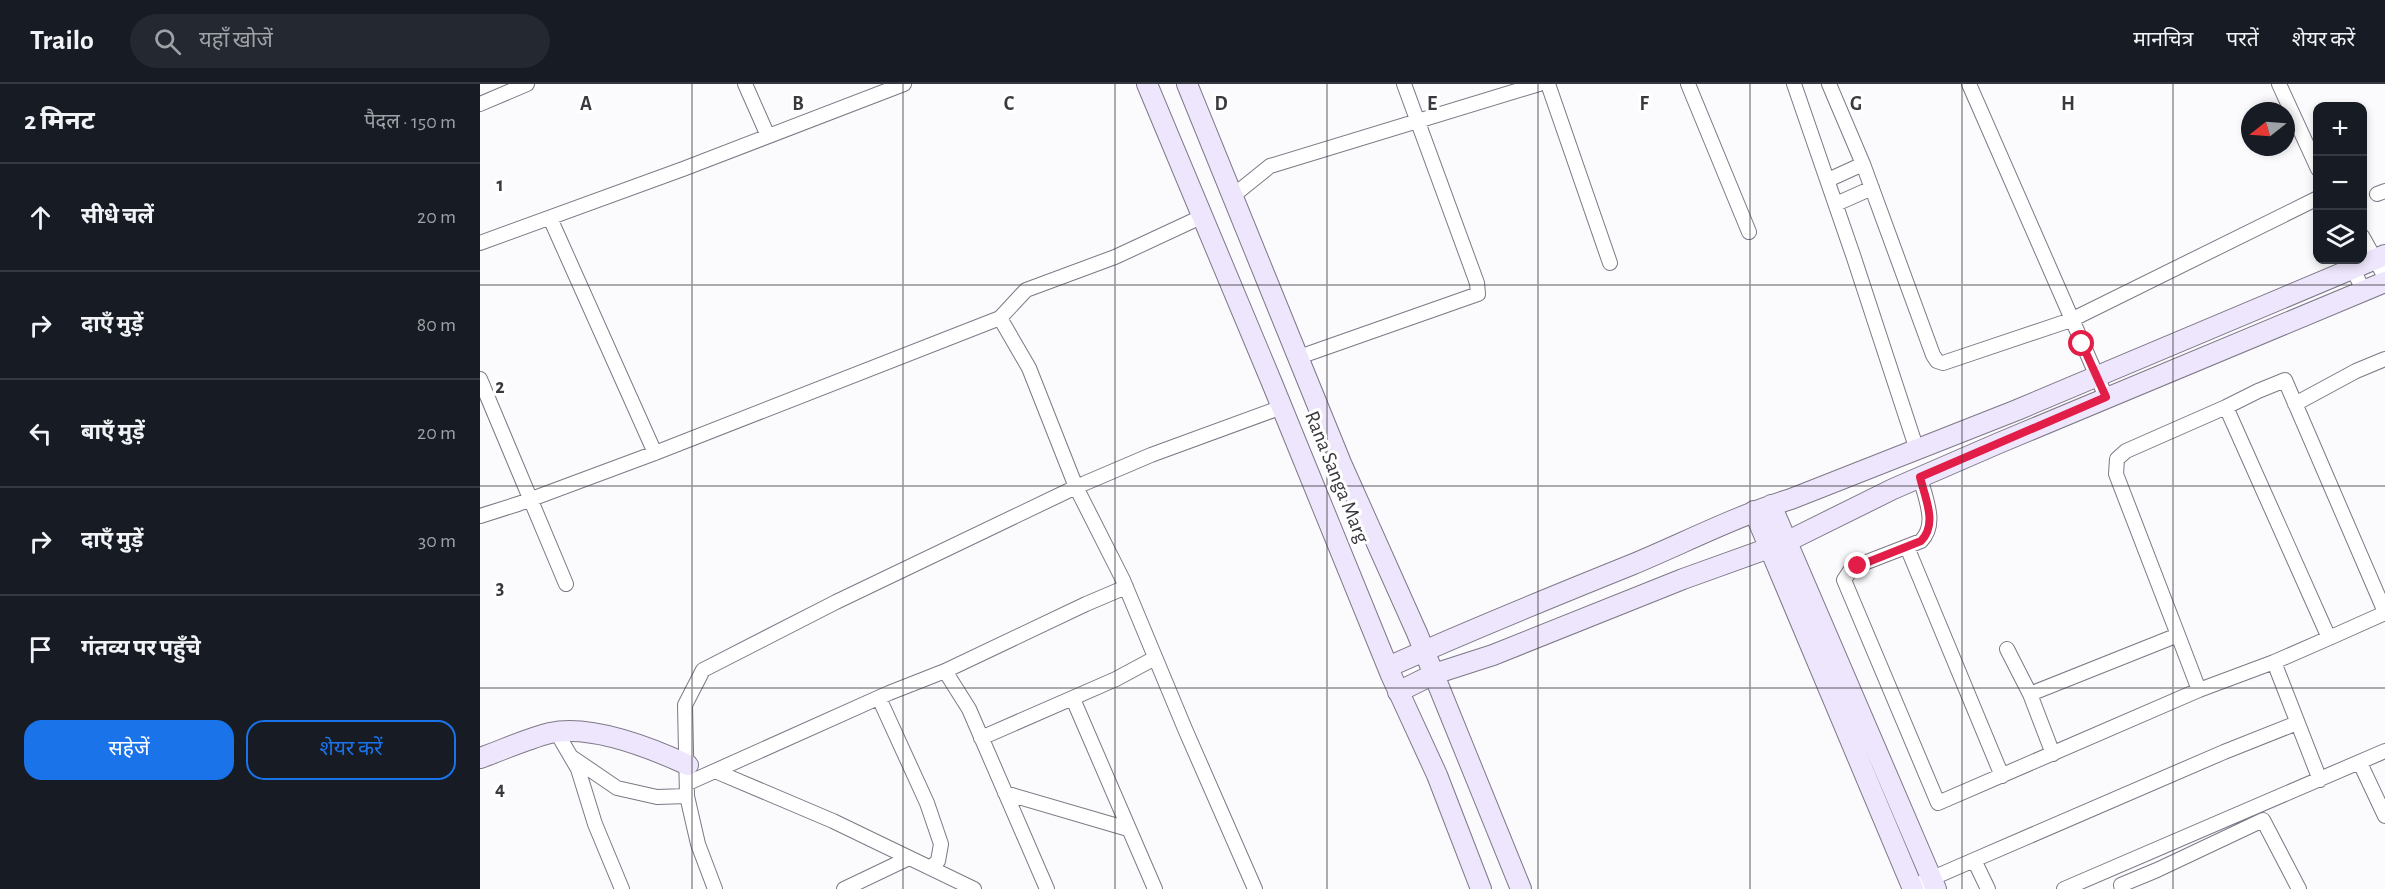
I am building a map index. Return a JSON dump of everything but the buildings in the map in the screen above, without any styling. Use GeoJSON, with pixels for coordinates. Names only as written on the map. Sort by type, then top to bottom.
{"type":"FeatureCollection","features":[{"type":"Feature","properties":{"kind":"street"},"geometry":{"type":"LineString","coordinates":[[480,104],[527,84]]}},
{"type":"Feature","properties":{"kind":"street"},"geometry":{"type":"LineString","coordinates":[[746,84],[768,136]]}},
{"type":"Feature","properties":{"kind":"street"},"geometry":{"type":"LineString","coordinates":[[480,243],[904,84]]}},
{"type":"Feature","properties":{"kind":"street","name":"Rana Sanga Marg"},"geometry":{"type":"LineString","coordinates":[[1147,84],[1398,692],[1437,776],[1481,889]]}},
{"type":"Feature","properties":{"kind":"street","name":"Rana Sanga Marg"},"geometry":{"type":"LineString","coordinates":[[1187,84],[1341,463],[1434,674],[1521,889]]}},
{"type":"Feature","properties":{"kind":"street"},"geometry":{"type":"LineString","coordinates":[[1299,357],[1478,294],[1477,283],[1404,84]]}},
{"type":"Feature","properties":{"kind":"street"},"geometry":{"type":"LineString","coordinates":[[1234,195],[1270,166],[1418,119],[1539,84]]}},
{"type":"Feature","properties":{"kind":"street"},"geometry":{"type":"LineString","coordinates":[[1548,84],[1610,263]]}},
{"type":"Feature","properties":{"kind":"street"},"geometry":{"type":"LineString","coordinates":[[1688,84],[1749,232]]}},
{"type":"Feature","properties":{"kind":"street"},"geometry":{"type":"LineString","coordinates":[[1794,84],[1917,450]]}},
{"type":"Feature","properties":{"kind":"street"},"geometry":{"type":"LineString","coordinates":[[1829,84],[1863,164],[1937,361],[1943,363],[2071,320],[2313,200]]}},
{"type":"Feature","properties":{"kind":"street"},"geometry":{"type":"LineString","coordinates":[[1969,84],[2106,397]]}},
{"type":"Feature","properties":{"kind":"street"},"geometry":{"type":"LineString","coordinates":[[2279,84],[2313,158]]}},
{"type":"Feature","properties":{"kind":"street"},"geometry":{"type":"LineString","coordinates":[[1828,180],[1863,164]]}},
{"type":"Feature","properties":{"kind":"street"},"geometry":{"type":"LineString","coordinates":[[1836,204],[1872,189]]}},
{"type":"Feature","properties":{"kind":"street"},"geometry":{"type":"LineString","coordinates":[[480,516],[656,453],[1000,318],[1026,290],[1115,256],[1202,217]]}},
{"type":"Feature","properties":{"kind":"street"},"geometry":{"type":"LineString","coordinates":[[550,218],[656,453]]}},
{"type":"Feature","properties":{"kind":"street"},"geometry":{"type":"LineString","coordinates":[[2367,242],[2380,257],[2385,277]]}},
{"type":"Feature","properties":{"kind":"street"},"geometry":{"type":"LineString","coordinates":[[1388,667],[1479,626],[1763,508],[1917,450],[2097,377],[2351,264],[2364,291]]}},
{"type":"Feature","properties":{"kind":"street"},"geometry":{"type":"LineString","coordinates":[[1398,692],[1434,674],[1493,655],[1777,544],[1920,477],[2106,397],[2385,282]]}},
{"type":"Feature","properties":{"kind":"street"},"geometry":{"type":"LineString","coordinates":[[1000,318],[1029,368],[1076,487],[1126,587],[1255,889]]}},
{"type":"Feature","properties":{"kind":"street"},"geometry":{"type":"LineString","coordinates":[[2295,404],[2356,371],[2385,359]]}},
{"type":"Feature","properties":{"kind":"street"},"geometry":{"type":"LineString","coordinates":[[480,379],[566,584]]}},
{"type":"Feature","properties":{"kind":"street"},"geometry":{"type":"LineString","coordinates":[[1920,477],[1931,524],[1929,534],[1921,541],[1858,566],[1844,580],[1938,803],[2199,690],[2274,662],[2385,613],[2285,380],[2126,451],[2117,459],[2116,474],[2199,690]]}},
{"type":"Feature","properties":{"kind":"street"},"geometry":{"type":"LineString","coordinates":[[715,889],[698,844],[688,781],[685,705],[703,670],[836,602],[1076,487],[1151,455],[1282,407]]}},
{"type":"Feature","properties":{"kind":"street"},"geometry":{"type":"LineString","coordinates":[[2226,407],[2329,638]]}},
{"type":"Feature","properties":{"kind":"street"},"geometry":{"type":"LineString","coordinates":[[1763,508],[1913,888],[1934,884],[1974,860],[2224,752],[2297,723]]}},
{"type":"Feature","properties":{"kind":"street"},"geometry":{"type":"LineString","coordinates":[[1777,544],[1934,884]]}},
{"type":"Feature","properties":{"kind":"street"},"geometry":{"type":"LineString","coordinates":[[1906,547],[2002,776]]}},
{"type":"Feature","properties":{"kind":"street"},"geometry":{"type":"LineString","coordinates":[[572,757],[617,788],[657,797],[688,781],[945,671],[1126,587]]}},
{"type":"Feature","properties":{"kind":"street"},"geometry":{"type":"LineString","coordinates":[[2030,694],[2178,635]]}},
{"type":"Feature","properties":{"kind":"street"},"geometry":{"type":"LineString","coordinates":[[2007,649],[2030,694],[2053,754]]}},
{"type":"Feature","properties":{"kind":"street"},"geometry":{"type":"LineString","coordinates":[[981,738],[1073,699],[1155,658]]}},
{"type":"Feature","properties":{"kind":"street"},"geometry":{"type":"LineString","coordinates":[[2274,662],[2320,780]]}},
{"type":"Feature","properties":{"kind":"street"},"geometry":{"type":"LineString","coordinates":[[945,671],[969,710],[1047,889]]}},
{"type":"Feature","properties":{"kind":"street"},"geometry":{"type":"LineString","coordinates":[[879,698],[927,803],[941,844],[938,861],[930,868]]}},
{"type":"Feature","properties":{"kind":"street"},"geometry":{"type":"LineString","coordinates":[[1073,699],[1155,889]]}},
{"type":"Feature","properties":{"kind":"street"},"geometry":{"type":"LineString","coordinates":[[480,758],[551,733],[588,732],[647,747],[688,781]]}},
{"type":"Feature","properties":{"kind":"street"},"geometry":{"type":"LineString","coordinates":[[557,733],[578,769],[595,824],[622,889]]}},
{"type":"Feature","properties":{"kind":"street"},"geometry":{"type":"LineString","coordinates":[[2064,889],[2385,751]]}},
{"type":"Feature","properties":{"kind":"street"},"geometry":{"type":"LineString","coordinates":[[2360,763],[2385,816]]}},
{"type":"Feature","properties":{"kind":"street"},"geometry":{"type":"LineString","coordinates":[[715,771],[833,821],[974,889]]}},
{"type":"Feature","properties":{"kind":"street"},"geometry":{"type":"LineString","coordinates":[[1005,793],[1128,829]]}},
{"type":"Feature","properties":{"kind":"street"},"geometry":{"type":"LineString","coordinates":[[2122,889],[2121,885],[2263,820],[2299,889]]}},
{"type":"Feature","properties":{"kind":"street"},"geometry":{"type":"LineString","coordinates":[[844,889],[909,858]]}},
{"type":"Feature","properties":{"kind":"street"},"geometry":{"type":"LineString","coordinates":[[1974,860],[1988,889]]}},
{"type":"Feature","properties":{"kind":"route"},"geometry":{"type":"LineString","coordinates":[[1858,566],[1921,541],[1929,534],[1931,524],[1920,477],[2106,397],[2082,344]]}}]}
